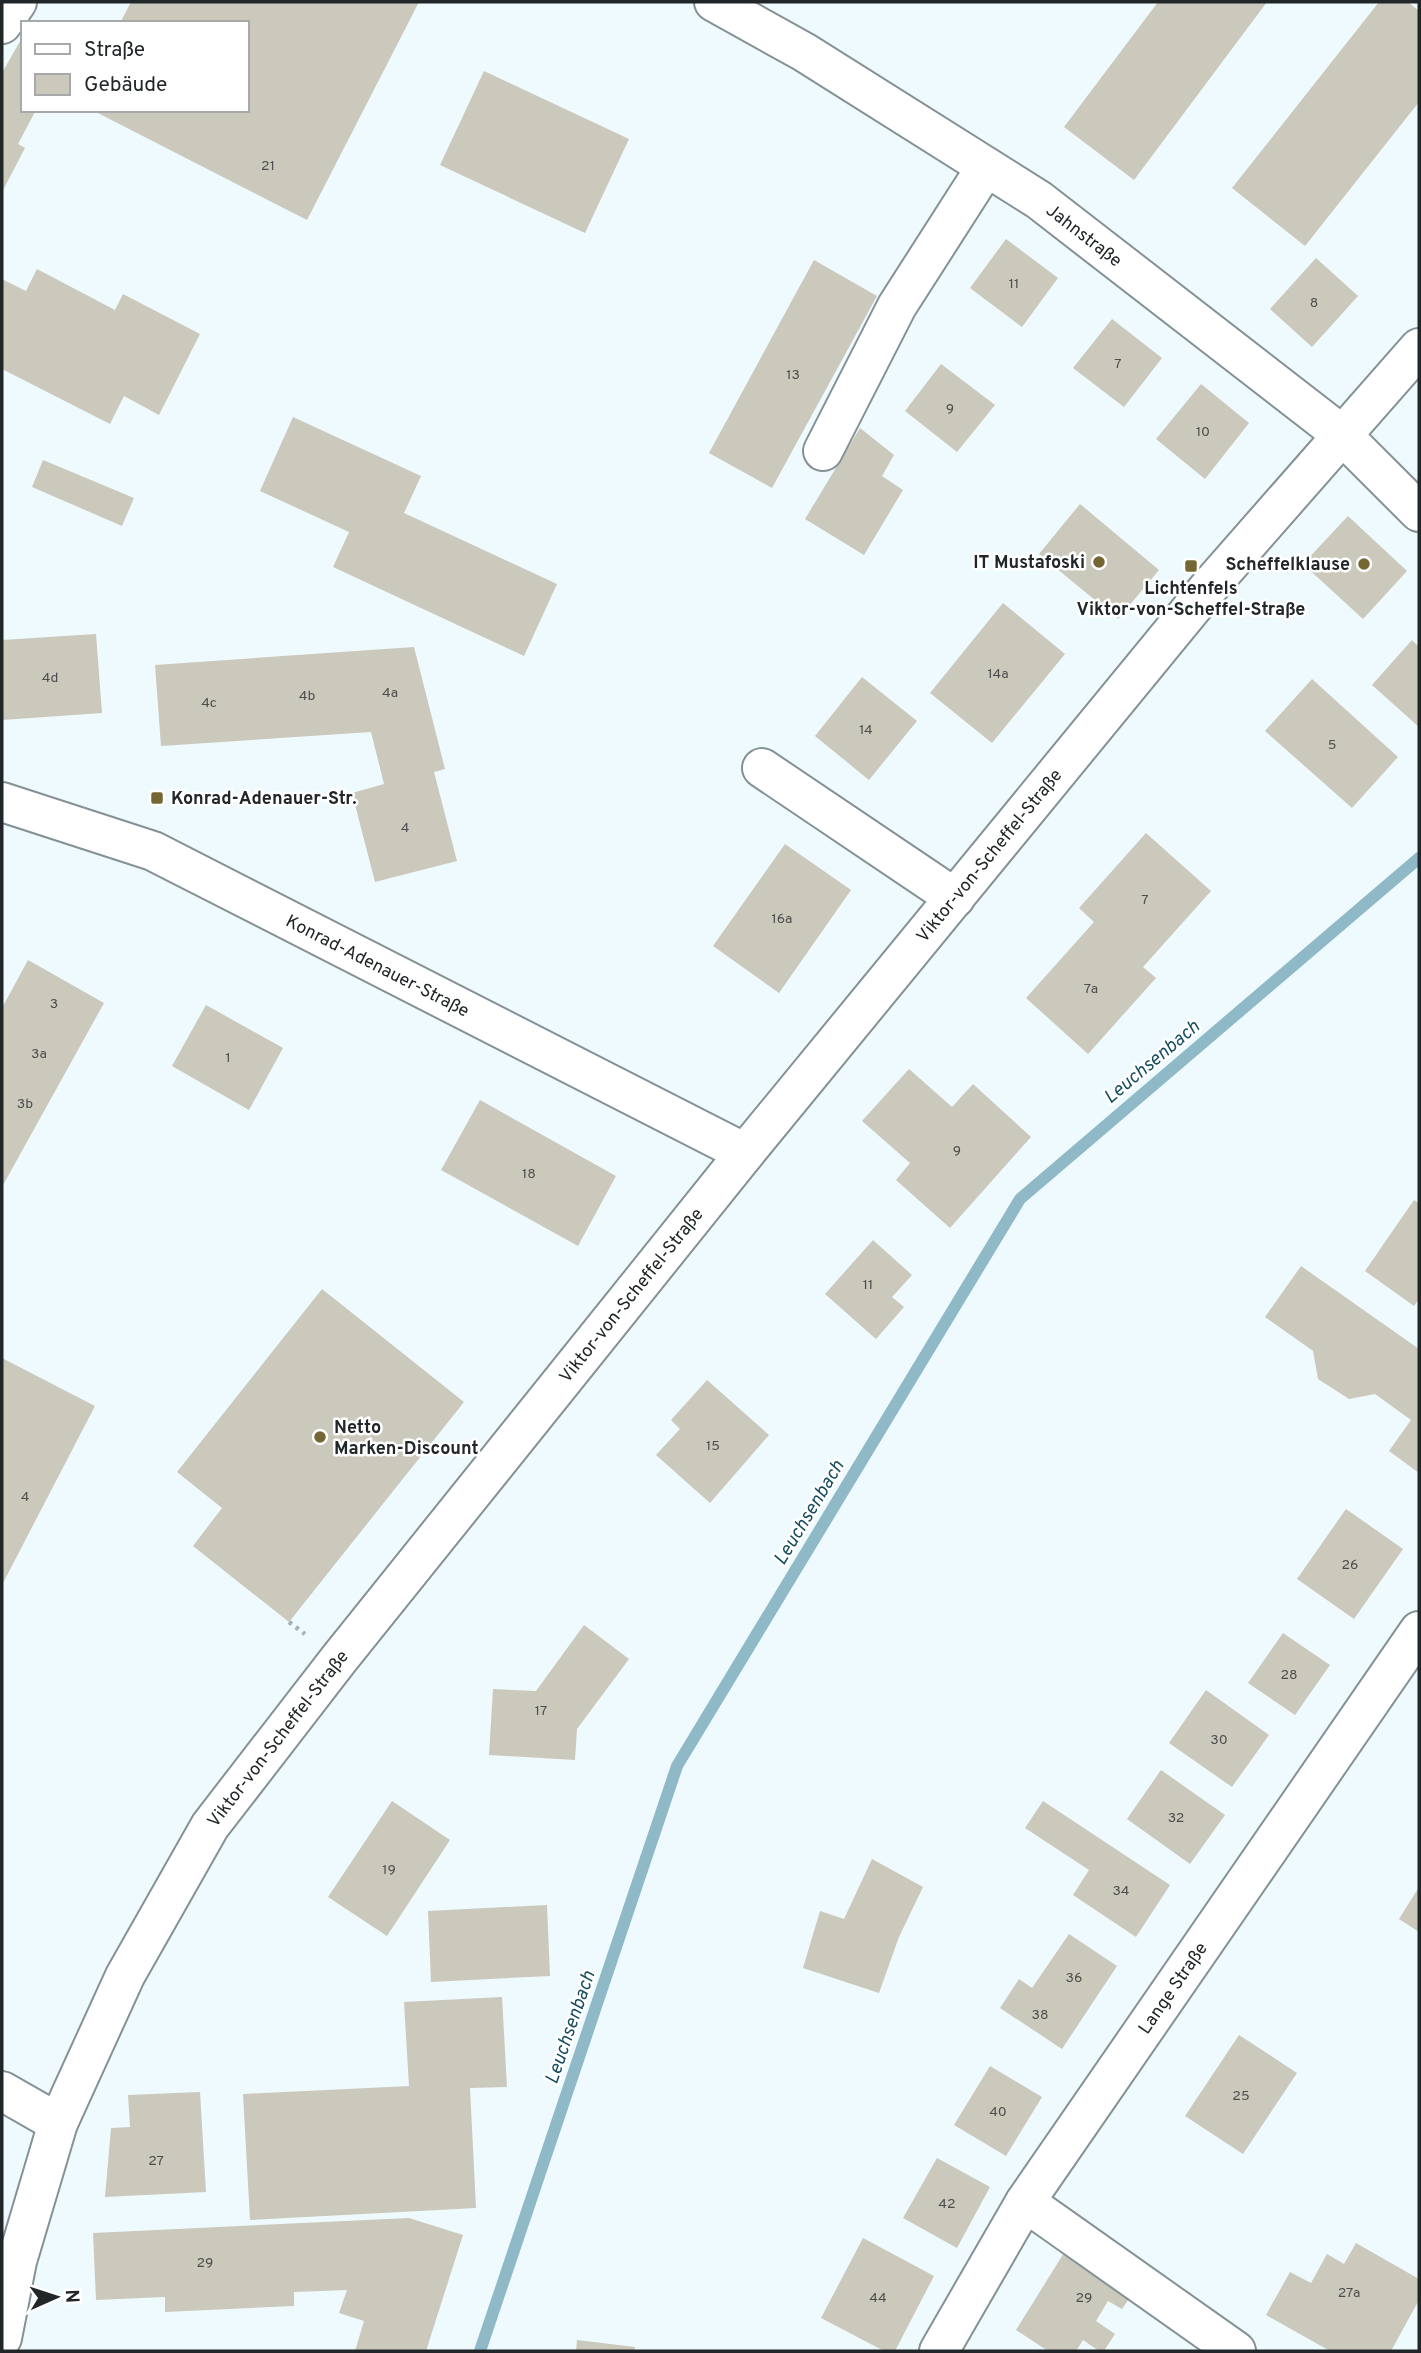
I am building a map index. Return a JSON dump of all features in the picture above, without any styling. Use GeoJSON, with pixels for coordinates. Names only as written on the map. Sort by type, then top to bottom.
{"type":"FeatureCollection","features":[{"type":"Feature","properties":{"kind":"street"},"geometry":{"type":"LineString","coordinates":[[2,24],[17,2]]}},
{"type":"Feature","properties":{"kind":"street","name":"Jahnstraße"},"geometry":{"type":"LineString","coordinates":[[714,2],[804,52],[1039,200],[1341,434],[1419,512]]}},
{"type":"Feature","properties":{"kind":"street"},"geometry":{"type":"LineString","coordinates":[[823,451],[897,306],[986,167]]}},
{"type":"Feature","properties":{"kind":"street","name":"Viktor-von-Scheffel-Straße"},"geometry":{"type":"LineString","coordinates":[[2,2338],[17,2260],[58,2123],[125,1976],[210,1826],[339,1659],[745,1153],[1210,586],[1419,348]]}},
{"type":"Feature","properties":{"kind":"street"},"geometry":{"type":"LineString","coordinates":[[762,768],[955,898]]}},
{"type":"Feature","properties":{"kind":"street","name":"Konrad-Adenauer-Straße"},"geometry":{"type":"LineString","coordinates":[[2,802],[153,851],[745,1153]]}},
{"type":"Feature","properties":{"kind":"street","name":"Lange Straße"},"geometry":{"type":"LineString","coordinates":[[939,2351],[1025,2202],[1419,1631]]}},
{"type":"Feature","properties":{"kind":"street"},"geometry":{"type":"LineString","coordinates":[[2,2091],[58,2123]]}},
{"type":"Feature","properties":{"kind":"street"},"geometry":{"type":"LineString","coordinates":[[1025,2202],[1236,2351]]}},
{"type":"Feature","properties":{"kind":"building"},"geometry":{"type":"Polygon","coordinates":[[[131,2],[419,2],[307,220],[96,112],[248,112],[248,21],[121,21],[131,2]]]}},
{"type":"Feature","properties":{"kind":"building"},"geometry":{"type":"Polygon","coordinates":[[[1158,2],[1267,2],[1134,180],[1064,127],[1158,2]]]}},
{"type":"Feature","properties":{"kind":"building"},"geometry":{"type":"Polygon","coordinates":[[[1379,2],[1408,2],[1419,11],[1419,102],[1305,246],[1232,188],[1379,2]]]}},
{"type":"Feature","properties":{"kind":"building"},"geometry":{"type":"Polygon","coordinates":[[[21,40],[21,112],[35,112],[18,144],[25,148],[2,192],[2,73],[21,40]]]}},
{"type":"Feature","properties":{"kind":"building"},"geometry":{"type":"Polygon","coordinates":[[[484,71],[629,139],[585,233],[440,165],[484,71]]]}},
{"type":"Feature","properties":{"kind":"building"},"geometry":{"type":"Polygon","coordinates":[[[1006,239],[1058,278],[1022,327],[970,288],[1006,239]]]}},
{"type":"Feature","properties":{"kind":"building"},"geometry":{"type":"Polygon","coordinates":[[[1316,258],[1358,296],[1312,347],[1270,309],[1316,258]]]}},
{"type":"Feature","properties":{"kind":"building"},"geometry":{"type":"Polygon","coordinates":[[[814,260],[877,296],[772,488],[709,453],[814,260]]]}},
{"type":"Feature","properties":{"kind":"building"},"geometry":{"type":"Polygon","coordinates":[[[37,269],[115,310],[123,294],[200,334],[159,415],[124,396],[110,424],[2,369],[2,279],[26,291],[37,269]]]}},
{"type":"Feature","properties":{"kind":"building"},"geometry":{"type":"Polygon","coordinates":[[[1112,319],[1162,358],[1124,407],[1073,368],[1112,319]]]}},
{"type":"Feature","properties":{"kind":"building"},"geometry":{"type":"Polygon","coordinates":[[[941,364],[995,405],[957,452],[905,411],[941,364]]]}},
{"type":"Feature","properties":{"kind":"building"},"geometry":{"type":"Polygon","coordinates":[[[1201,384],[1249,423],[1205,479],[1156,439],[1201,384]]]}},
{"type":"Feature","properties":{"kind":"building"},"geometry":{"type":"Polygon","coordinates":[[[293,417],[421,476],[404,513],[557,584],[524,656],[333,567],[349,532],[260,491],[293,417]]]}},
{"type":"Feature","properties":{"kind":"building"},"geometry":{"type":"Polygon","coordinates":[[[860,428],[894,455],[882,476],[903,490],[864,555],[805,519],[860,428]]]}},
{"type":"Feature","properties":{"kind":"building"},"geometry":{"type":"Polygon","coordinates":[[[43,460],[134,498],[122,526],[32,487],[43,460]]]}},
{"type":"Feature","properties":{"kind":"building","name":"IT Mustafoski"},"geometry":{"type":"Polygon","coordinates":[[[1080,504],[1159,570],[1118,619],[1039,554],[1080,504]]]}},
{"type":"Feature","properties":{"kind":"building"},"geometry":{"type":"Polygon","coordinates":[[[1348,516],[1407,571],[1363,619],[1303,564],[1348,516]]]}},
{"type":"Feature","properties":{"kind":"building"},"geometry":{"type":"Polygon","coordinates":[[[1003,603],[1065,654],[992,743],[930,693],[1003,603]]]}},
{"type":"Feature","properties":{"kind":"building"},"geometry":{"type":"Polygon","coordinates":[[[96,634],[102,713],[2,720],[2,640],[96,634]]]}},
{"type":"Feature","properties":{"kind":"building"},"geometry":{"type":"Polygon","coordinates":[[[1412,640],[1419,647],[1419,727],[1372,685],[1412,640]]]}},
{"type":"Feature","properties":{"kind":"building"},"geometry":{"type":"Polygon","coordinates":[[[414,647],[445,769],[434,772],[457,861],[375,882],[352,793],[384,784],[371,732],[161,746],[155,665],[414,647]]]}},
{"type":"Feature","properties":{"kind":"building"},"geometry":{"type":"Polygon","coordinates":[[[862,677],[917,721],[869,780],[815,736],[862,677]]]}},
{"type":"Feature","properties":{"kind":"building"},"geometry":{"type":"Polygon","coordinates":[[[1312,679],[1398,757],[1352,808],[1265,731],[1312,679]]]}},
{"type":"Feature","properties":{"kind":"building"},"geometry":{"type":"Polygon","coordinates":[[[1146,833],[1211,891],[1143,967],[1156,978],[1088,1054],[1026,998],[1094,922],[1079,908],[1146,833]]]}},
{"type":"Feature","properties":{"kind":"building"},"geometry":{"type":"Polygon","coordinates":[[[785,844],[851,890],[779,993],[713,946],[785,844]]]}},
{"type":"Feature","properties":{"kind":"building"},"geometry":{"type":"Polygon","coordinates":[[[28,960],[104,1003],[2,1187],[2,1008],[28,960]]]}},
{"type":"Feature","properties":{"kind":"building"},"geometry":{"type":"Polygon","coordinates":[[[206,1005],[283,1048],[249,1110],[172,1066],[206,1005]]]}},
{"type":"Feature","properties":{"kind":"building"},"geometry":{"type":"Polygon","coordinates":[[[909,1069],[952,1107],[973,1084],[1031,1137],[950,1228],[896,1180],[910,1163],[862,1121],[909,1069]]]}},
{"type":"Feature","properties":{"kind":"building"},"geometry":{"type":"Polygon","coordinates":[[[480,1100],[616,1176],[578,1246],[441,1170],[480,1100]]]}},
{"type":"Feature","properties":{"kind":"building"},"geometry":{"type":"Polygon","coordinates":[[[1414,1200],[1419,1203],[1419,1299],[1414,1306],[1365,1271],[1414,1200]]]}},
{"type":"Feature","properties":{"kind":"building"},"geometry":{"type":"Polygon","coordinates":[[[873,1240],[912,1275],[892,1297],[904,1307],[876,1339],[825,1294],[873,1240]]]}},
{"type":"Feature","properties":{"kind":"building"},"geometry":{"type":"Polygon","coordinates":[[[1301,1266],[1419,1349],[1419,1473],[1389,1451],[1411,1420],[1375,1394],[1349,1399],[1318,1379],[1313,1351],[1265,1317],[1301,1266]]]}},
{"type":"Feature","properties":{"kind":"building","name":"Netto Marken-Discount"},"geometry":{"type":"Polygon","coordinates":[[[322,1289],[464,1402],[289,1622],[193,1546],[222,1508],[177,1472],[322,1289]]]}},
{"type":"Feature","properties":{"kind":"building"},"geometry":{"type":"Polygon","coordinates":[[[2,1358],[95,1406],[2,1585],[2,1358]]]}},
{"type":"Feature","properties":{"kind":"building"},"geometry":{"type":"Polygon","coordinates":[[[707,1380],[769,1435],[710,1503],[656,1455],[680,1429],[671,1420],[707,1380]]]}},
{"type":"Feature","properties":{"kind":"building"},"geometry":{"type":"Polygon","coordinates":[[[1346,1509],[1403,1549],[1354,1619],[1297,1579],[1346,1509]]]}},
{"type":"Feature","properties":{"kind":"building"},"geometry":{"type":"Polygon","coordinates":[[[584,1625],[629,1659],[577,1729],[575,1760],[489,1755],[493,1689],[536,1691],[584,1625]]]}},
{"type":"Feature","properties":{"kind":"building"},"geometry":{"type":"Polygon","coordinates":[[[1283,1633],[1330,1665],[1295,1715],[1248,1683],[1283,1633]]]}},
{"type":"Feature","properties":{"kind":"building"},"geometry":{"type":"Polygon","coordinates":[[[1206,1690],[1269,1735],[1232,1787],[1169,1743],[1206,1690]]]}},
{"type":"Feature","properties":{"kind":"building"},"geometry":{"type":"Polygon","coordinates":[[[1161,1770],[1225,1815],[1190,1864],[1127,1819],[1161,1770]]]}},
{"type":"Feature","properties":{"kind":"building"},"geometry":{"type":"Polygon","coordinates":[[[392,1801],[450,1840],[387,1936],[328,1897],[392,1801]]]}},
{"type":"Feature","properties":{"kind":"building"},"geometry":{"type":"Polygon","coordinates":[[[1043,1801],[1170,1885],[1136,1937],[1073,1895],[1089,1870],[1025,1828],[1043,1801]]]}},
{"type":"Feature","properties":{"kind":"building"},"geometry":{"type":"Polygon","coordinates":[[[872,1859],[923,1887],[899,1937],[879,1993],[803,1968],[820,1911],[844,1919],[872,1859]]]}},
{"type":"Feature","properties":{"kind":"building"},"geometry":{"type":"Polygon","coordinates":[[[1419,1887],[1419,1932],[1399,1919],[1419,1887]]]}},
{"type":"Feature","properties":{"kind":"building"},"geometry":{"type":"Polygon","coordinates":[[[547,1905],[550,1976],[431,1982],[428,1911],[547,1905]]]}},
{"type":"Feature","properties":{"kind":"building"},"geometry":{"type":"Polygon","coordinates":[[[1069,1934],[1117,1966],[1062,2049],[1000,2008],[1019,1979],[1032,1988],[1069,1934]]]}},
{"type":"Feature","properties":{"kind":"building"},"geometry":{"type":"Polygon","coordinates":[[[502,1997],[507,2087],[470,2088],[476,2208],[250,2220],[243,2094],[409,2086],[404,2002],[502,1997]]]}},
{"type":"Feature","properties":{"kind":"building"},"geometry":{"type":"Polygon","coordinates":[[[1239,2035],[1297,2073],[1243,2154],[1185,2116],[1239,2035]]]}},
{"type":"Feature","properties":{"kind":"building"},"geometry":{"type":"Polygon","coordinates":[[[990,2066],[1042,2097],[1006,2156],[954,2125],[990,2066]]]}},
{"type":"Feature","properties":{"kind":"building"},"geometry":{"type":"Polygon","coordinates":[[[200,2092],[206,2192],[105,2197],[111,2128],[130,2127],[128,2095],[200,2092]]]}},
{"type":"Feature","properties":{"kind":"building"},"geometry":{"type":"Polygon","coordinates":[[[937,2158],[990,2187],[957,2248],[903,2218],[937,2158]]]}},
{"type":"Feature","properties":{"kind":"building"},"geometry":{"type":"Polygon","coordinates":[[[409,2218],[463,2235],[426,2351],[355,2351],[364,2321],[339,2313],[347,2290],[294,2292],[294,2306],[165,2312],[165,2297],[96,2300],[93,2233],[409,2218]]]}},
{"type":"Feature","properties":{"kind":"building"},"geometry":{"type":"Polygon","coordinates":[[[863,2238],[934,2276],[895,2351],[884,2351],[821,2318],[863,2238]]]}},
{"type":"Feature","properties":{"kind":"building"},"geometry":{"type":"Polygon","coordinates":[[[1356,2243],[1419,2279],[1419,2300],[1391,2351],[1330,2351],[1266,2315],[1290,2272],[1311,2283],[1327,2254],[1344,2264],[1356,2243]]]}},
{"type":"Feature","properties":{"kind":"building"},"geometry":{"type":"Polygon","coordinates":[[[1067,2248],[1133,2293],[1122,2309],[1108,2301],[1096,2321],[1115,2334],[1104,2351],[1099,2351],[1083,2340],[1076,2351],[1048,2351],[1016,2330],[1067,2248]]]}},
{"type":"Feature","properties":{"kind":"building"},"geometry":{"type":"Polygon","coordinates":[[[577,2340],[635,2347],[634,2351],[576,2351],[577,2340]]]}},
{"type":"Feature","properties":{"kind":"waterway","name":"Leuchsenbach"},"geometry":{"type":"LineString","coordinates":[[480,2351],[677,1766],[1020,1199],[1419,858]]}},
{"type":"Feature","properties":{"kind":"place","name":"IT Mustafoski"},"geometry":{"type":"Point","coordinates":[1099,562]}},
{"type":"Feature","properties":{"kind":"place","name":"Scheffelklause"},"geometry":{"type":"Point","coordinates":[1364,564]}},
{"type":"Feature","properties":{"kind":"place","name":"Lichtenfels Viktor-von-Scheffel-Straße"},"geometry":{"type":"Point","coordinates":[1191,566]}},
{"type":"Feature","properties":{"kind":"place","name":"Konrad-Adenauer-Str."},"geometry":{"type":"Point","coordinates":[157,798]}},
{"type":"Feature","properties":{"kind":"place","name":"Netto Marken-Discount"},"geometry":{"type":"Point","coordinates":[320,1437]}}]}
